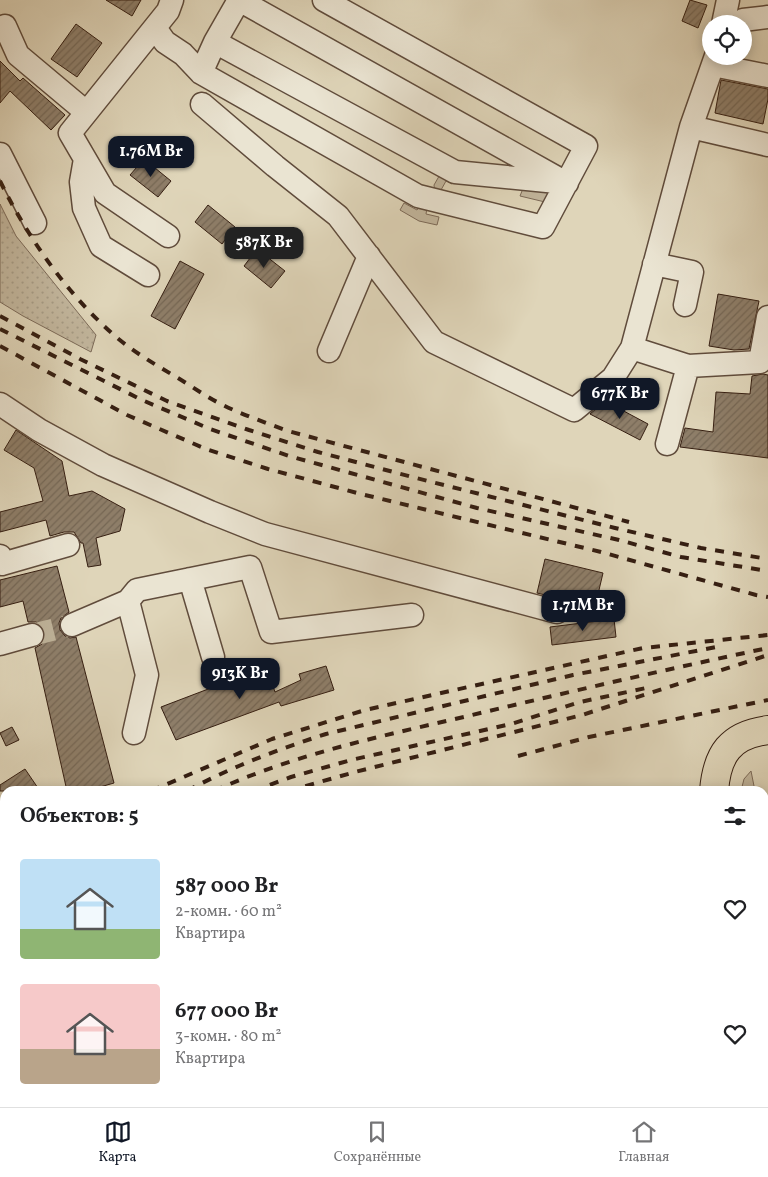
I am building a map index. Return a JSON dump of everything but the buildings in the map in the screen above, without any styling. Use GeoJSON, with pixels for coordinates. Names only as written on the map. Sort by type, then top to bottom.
{"type":"FeatureCollection","features":[{"type":"Feature","properties":{"kind":"main road"},"geometry":{"type":"LineString","coordinates":[[715,786],[717,768],[736,739],[768,730]]}},
{"type":"Feature","properties":{"kind":"street"},"geometry":{"type":"LineString","coordinates":[[168,236],[105,193],[70,133],[155,28],[168,11],[172,0]]}},
{"type":"Feature","properties":{"kind":"street"},"geometry":{"type":"LineString","coordinates":[[201,73],[215,42],[239,0],[566,183]]}},
{"type":"Feature","properties":{"kind":"street"},"geometry":{"type":"LineString","coordinates":[[155,28],[165,42],[183,54],[201,73],[418,196],[543,227],[586,146],[324,0]]}},
{"type":"Feature","properties":{"kind":"street"},"geometry":{"type":"LineString","coordinates":[[725,15],[728,0]]}},
{"type":"Feature","properties":{"kind":"street"},"geometry":{"type":"LineString","coordinates":[[752,19],[768,17]]}},
{"type":"Feature","properties":{"kind":"street"},"geometry":{"type":"LineString","coordinates":[[5,26],[18,54],[86,112]]}},
{"type":"Feature","properties":{"kind":"street"},"geometry":{"type":"LineString","coordinates":[[215,42],[455,172],[566,183]]}},
{"type":"Feature","properties":{"kind":"street"},"geometry":{"type":"LineString","coordinates":[[202,104],[338,216],[434,342],[574,410],[613,378],[632,348],[691,127],[713,65]]}},
{"type":"Feature","properties":{"kind":"street"},"geometry":{"type":"LineString","coordinates":[[728,65],[768,76]]}},
{"type":"Feature","properties":{"kind":"street"},"geometry":{"type":"LineString","coordinates":[[691,127],[768,146]]}},
{"type":"Feature","properties":{"kind":"street"},"geometry":{"type":"LineString","coordinates":[[0,154],[35,223]]}},
{"type":"Feature","properties":{"kind":"street"},"geometry":{"type":"LineString","coordinates":[[85,159],[81,182],[84,208],[101,246],[148,275]]}},
{"type":"Feature","properties":{"kind":"street"},"geometry":{"type":"LineString","coordinates":[[329,351],[368,256]]}},
{"type":"Feature","properties":{"kind":"street"},"geometry":{"type":"LineString","coordinates":[[654,264],[692,272],[685,305]]}},
{"type":"Feature","properties":{"kind":"street"},"geometry":{"type":"LineString","coordinates":[[632,348],[688,366],[760,362],[768,317]]}},
{"type":"Feature","properties":{"kind":"street"},"geometry":{"type":"LineString","coordinates":[[667,444],[688,366]]}},
{"type":"Feature","properties":{"kind":"street"},"geometry":{"type":"LineString","coordinates":[[0,404],[39,430],[103,465],[265,534],[557,612]]}},
{"type":"Feature","properties":{"kind":"street"},"geometry":{"type":"LineString","coordinates":[[0,556],[2,564],[68,545]]}},
{"type":"Feature","properties":{"kind":"street"},"geometry":{"type":"LineString","coordinates":[[72,625],[128,601],[137,590],[250,567],[271,632],[412,615]]}},
{"type":"Feature","properties":{"kind":"street"},"geometry":{"type":"LineString","coordinates":[[190,579],[213,656]]}},
{"type":"Feature","properties":{"kind":"street"},"geometry":{"type":"LineString","coordinates":[[128,601],[147,675],[134,733]]}},
{"type":"Feature","properties":{"kind":"street"},"geometry":{"type":"LineString","coordinates":[[0,644],[32,635]]}},
{"type":"Feature","properties":{"kind":"shaded area"},"geometry":{"type":"Polygon","coordinates":[[[442,171],[454,176],[452,184],[446,181],[441,190],[435,193],[434,185],[442,171]]]}},
{"type":"Feature","properties":{"kind":"shaded area"},"geometry":{"type":"Polygon","coordinates":[[[524,186],[546,191],[550,195],[545,202],[520,196],[524,186]]]}},
{"type":"Feature","properties":{"kind":"shaded area"},"geometry":{"type":"Polygon","coordinates":[[[404,203],[417,210],[420,206],[427,208],[426,214],[439,217],[437,225],[419,221],[400,210],[404,203]]]}},
{"type":"Feature","properties":{"kind":"shaded area"},"geometry":{"type":"Polygon","coordinates":[[[0,204],[16,236],[96,335],[91,352],[0,302],[0,204]]]}},
{"type":"Feature","properties":{"kind":"shaded area"},"geometry":{"type":"Polygon","coordinates":[[[751,771],[754,786],[742,786],[744,779],[751,771]]]}},
{"type":"Feature","properties":{"kind":"tunnel"},"geometry":{"type":"LineString","coordinates":[[32,635],[72,625]]}},
{"type":"Feature","properties":{"kind":"railway"},"geometry":{"type":"LineString","coordinates":[[0,181],[36,244],[65,284],[97,320],[138,353],[217,402],[288,431],[629,522]]}},
{"type":"Feature","properties":{"kind":"railway"},"geometry":{"type":"LineString","coordinates":[[0,316],[80,359],[167,401],[318,452],[615,528],[701,548],[768,559]]}},
{"type":"Feature","properties":{"kind":"railway"},"geometry":{"type":"LineString","coordinates":[[0,329],[142,400],[210,429],[289,456],[477,508],[619,540],[681,557],[768,571]]}},
{"type":"Feature","properties":{"kind":"railway"},"geometry":{"type":"LineString","coordinates":[[0,346],[127,415],[206,449],[268,469],[361,494],[601,552],[768,597]]}},
{"type":"Feature","properties":{"kind":"railway"},"geometry":{"type":"LineString","coordinates":[[163,786],[272,739],[365,710],[643,648],[768,635]]}},
{"type":"Feature","properties":{"kind":"railway"},"geometry":{"type":"LineString","coordinates":[[197,786],[255,759],[326,734],[573,675],[716,647]]}},
{"type":"Feature","properties":{"kind":"railway"},"geometry":{"type":"LineString","coordinates":[[226,786],[276,766],[339,747],[618,681],[768,648]]}},
{"type":"Feature","properties":{"kind":"railway"},"geometry":{"type":"LineString","coordinates":[[306,786],[582,715],[768,655]]}},
{"type":"Feature","properties":{"kind":"railway"},"geometry":{"type":"LineString","coordinates":[[267,786],[351,760],[511,724],[580,702],[651,687]]}},
{"type":"Feature","properties":{"kind":"railway"},"geometry":{"type":"LineString","coordinates":[[518,756],[589,737],[768,700]]}}]}
